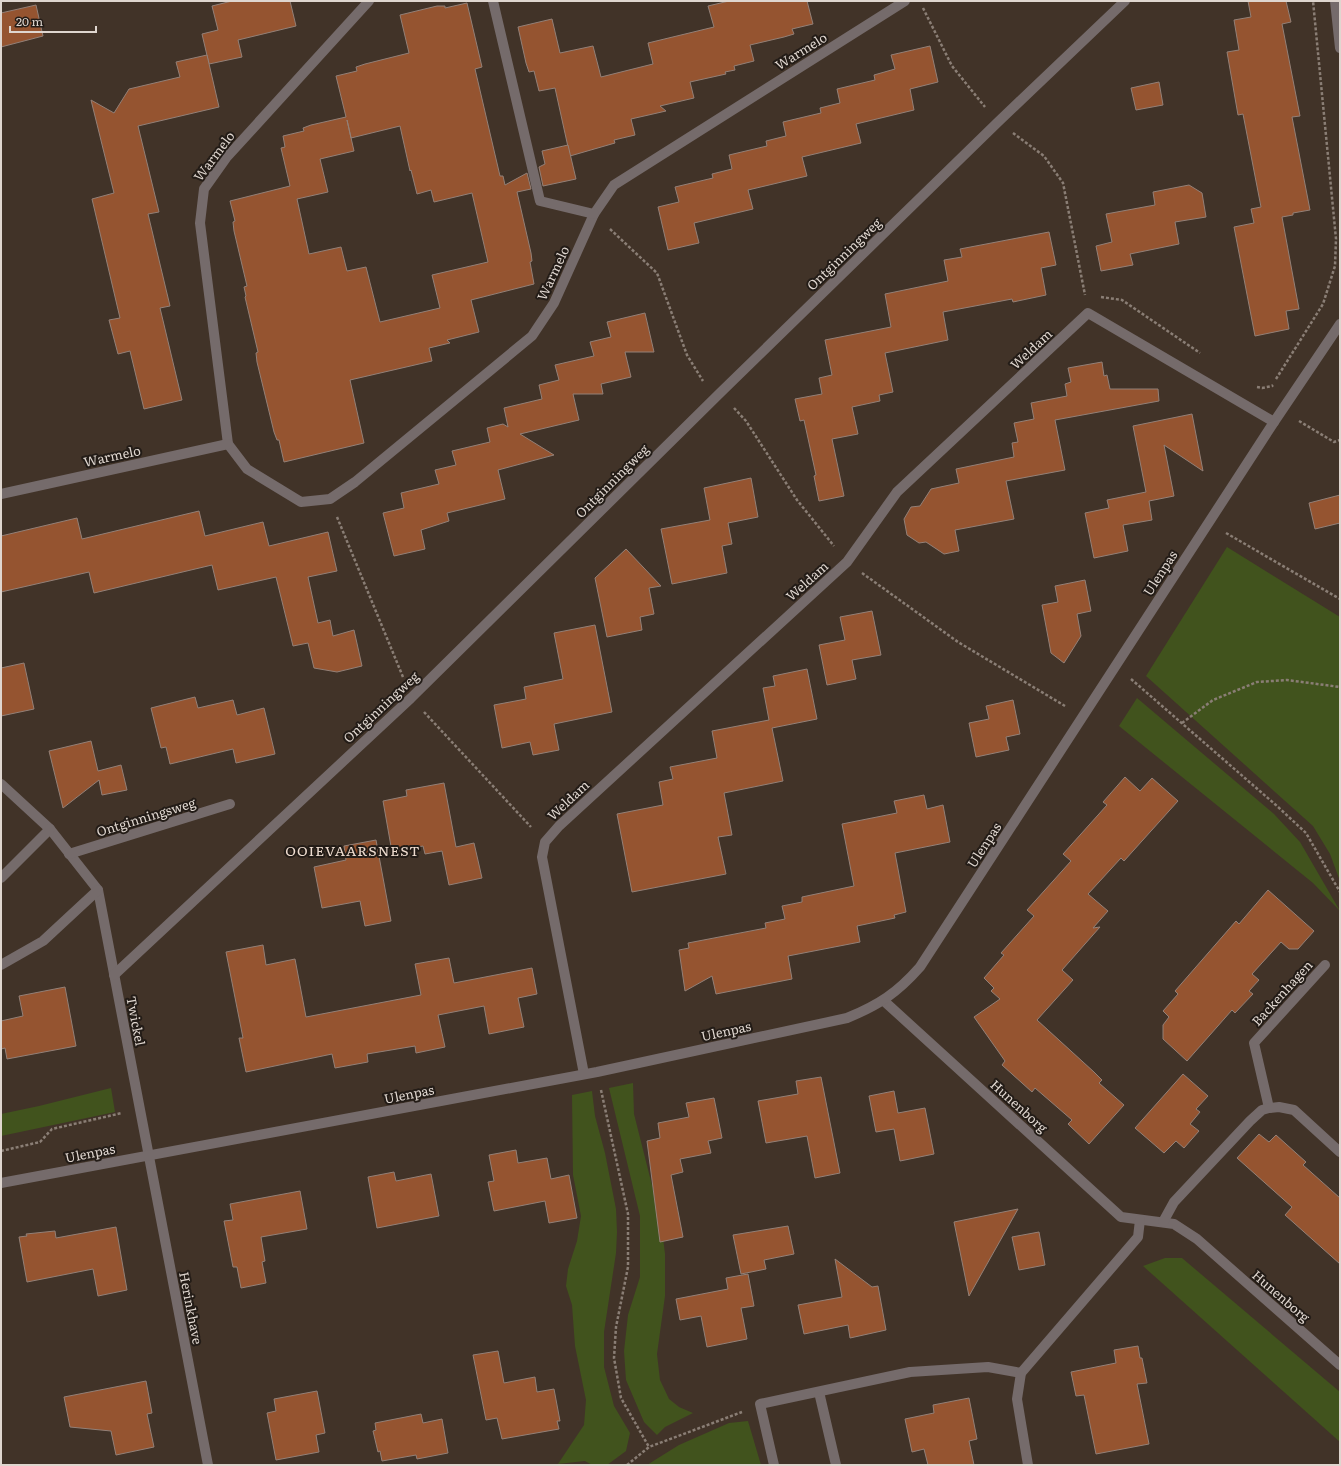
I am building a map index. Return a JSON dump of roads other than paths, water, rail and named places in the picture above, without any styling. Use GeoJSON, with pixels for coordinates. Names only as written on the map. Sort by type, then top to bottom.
{"type":"FeatureCollection","features":[{"type":"Feature","properties":{"kind":"street","name":"Warmelo"},"geometry":{"type":"LineString","coordinates":[[369,1],[226,158],[204,189],[200,223],[228,444],[247,469],[301,502],[330,499],[354,482],[532,336],[554,303],[594,214],[614,186],[905,1]]}},
{"type":"Feature","properties":{"kind":"street"},"geometry":{"type":"LineString","coordinates":[[493,1],[540,201],[594,214]]}},
{"type":"Feature","properties":{"kind":"street","name":"Ontginningweg"},"geometry":{"type":"LineString","coordinates":[[114,975],[411,698],[720,393],[998,122],[1125,1]]}},
{"type":"Feature","properties":{"kind":"street"},"geometry":{"type":"LineString","coordinates":[[1337,2],[1340,48]]}},
{"type":"Feature","properties":{"kind":"street","name":"Weldam"},"geometry":{"type":"LineString","coordinates":[[584,1074],[542,857],[545,842],[559,826],[847,562],[897,492],[1088,313],[1274,422]]}},
{"type":"Feature","properties":{"kind":"street","name":"Ulenpas"},"geometry":{"type":"LineString","coordinates":[[1,1183],[597,1072],[847,1018],[868,1010],[884,1001],[905,984],[920,967],[1208,522],[1340,324]]}},
{"type":"Feature","properties":{"kind":"street","name":"Warmelo"},"geometry":{"type":"LineString","coordinates":[[1,494],[228,444]]}},
{"type":"Feature","properties":{"kind":"street","name":"Twickel"},"geometry":{"type":"LineString","coordinates":[[1,784],[50,829],[98,890],[148,1156]]}},
{"type":"Feature","properties":{"kind":"street","name":"Ontginningsweg"},"geometry":{"type":"LineString","coordinates":[[70,854],[230,804]]}},
{"type":"Feature","properties":{"kind":"street"},"geometry":{"type":"LineString","coordinates":[[1,878],[50,829]]}},
{"type":"Feature","properties":{"kind":"street"},"geometry":{"type":"LineString","coordinates":[[1,965],[43,940],[98,890]]}},
{"type":"Feature","properties":{"kind":"street","name":"Backenhagen"},"geometry":{"type":"LineString","coordinates":[[1269,1108],[1254,1043],[1325,965]]}},
{"type":"Feature","properties":{"kind":"street","name":"Hunenborg"},"geometry":{"type":"LineString","coordinates":[[884,1001],[1121,1217],[1174,1224],[1197,1239],[1340,1365]]}},
{"type":"Feature","properties":{"kind":"street"},"geometry":{"type":"LineString","coordinates":[[1163,1222],[1174,1202],[1262,1110],[1279,1107],[1294,1110],[1340,1152]]}},
{"type":"Feature","properties":{"kind":"street","name":"Herinkhave"},"geometry":{"type":"LineString","coordinates":[[148,1156],[208,1465]]}},
{"type":"Feature","properties":{"kind":"street"},"geometry":{"type":"LineString","coordinates":[[1028,1465],[1017,1399],[1021,1373],[1138,1237],[1140,1220]]}},
{"type":"Feature","properties":{"kind":"street"},"geometry":{"type":"LineString","coordinates":[[774,1465],[760,1404],[910,1372],[988,1367],[1021,1373]]}},
{"type":"Feature","properties":{"kind":"street"},"geometry":{"type":"LineString","coordinates":[[819,1392],[836,1465]]}},
{"type":"Feature","properties":{"kind":"district","name":"OOIEVAARSNEST"},"geometry":{"type":"Point","coordinates":[353,851]}}]}
